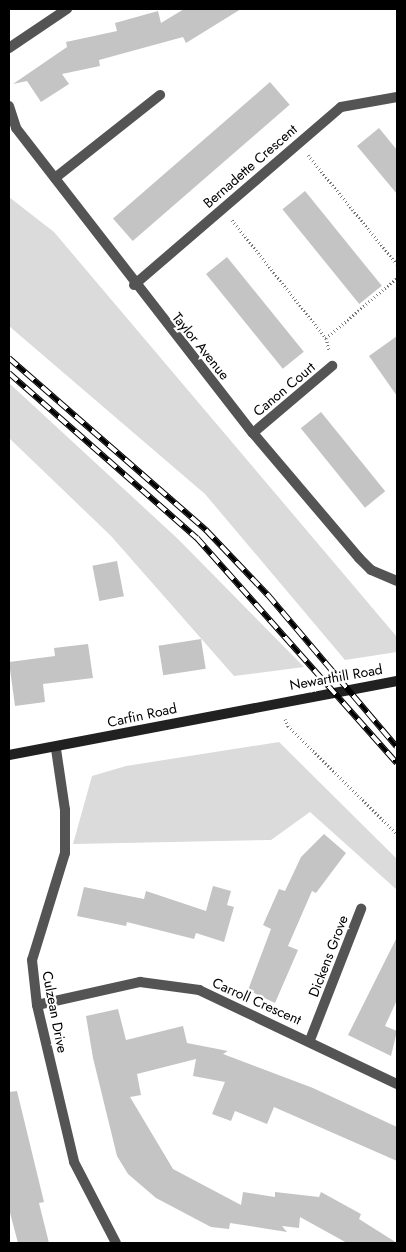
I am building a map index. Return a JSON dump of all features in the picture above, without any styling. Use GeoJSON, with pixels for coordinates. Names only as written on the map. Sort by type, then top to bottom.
{"type":"FeatureCollection","features":[{"type":"Feature","properties":{"kind":"main road","name":"Newarthill Road"},"geometry":{"type":"LineString","coordinates":[[280,701],[397,681]]}},
{"type":"Feature","properties":{"kind":"main road","name":"Carfin Road"},"geometry":{"type":"LineString","coordinates":[[9,755],[56,749],[280,701]]}},
{"type":"Feature","properties":{"kind":"street"},"geometry":{"type":"LineString","coordinates":[[9,48],[67,9]]}},
{"type":"Feature","properties":{"kind":"street"},"geometry":{"type":"LineString","coordinates":[[55,178],[160,95]]}},
{"type":"Feature","properties":{"kind":"street","name":"Bernadette Crescent"},"geometry":{"type":"LineString","coordinates":[[134,284],[340,107],[397,97]]}},
{"type":"Feature","properties":{"kind":"street","name":"Taylor Avenue"},"geometry":{"type":"LineString","coordinates":[[9,106],[16,128],[134,284],[253,433],[370,570],[397,581]]}},
{"type":"Feature","properties":{"kind":"street","name":"Canon Court"},"geometry":{"type":"LineString","coordinates":[[253,433],[332,366]]}},
{"type":"Feature","properties":{"kind":"street","name":"Culzean Drive"},"geometry":{"type":"LineString","coordinates":[[56,749],[65,810],[65,853],[32,960],[37,1005],[74,1162],[116,1243]]}},
{"type":"Feature","properties":{"kind":"street","name":"Dickens Grove"},"geometry":{"type":"LineString","coordinates":[[310,1040],[361,909]]}},
{"type":"Feature","properties":{"kind":"street","name":"Carroll Crescent"},"geometry":{"type":"LineString","coordinates":[[37,1005],[140,982],[199,990],[310,1040],[397,1084]]}},
{"type":"Feature","properties":{"kind":"path"},"geometry":{"type":"LineString","coordinates":[[298,143],[397,264]]}},
{"type":"Feature","properties":{"kind":"path"},"geometry":{"type":"LineString","coordinates":[[223,208],[326,338],[332,366]]}},
{"type":"Feature","properties":{"kind":"path"},"geometry":{"type":"LineString","coordinates":[[326,338],[397,278]]}},
{"type":"Feature","properties":{"kind":"path"},"geometry":{"type":"LineString","coordinates":[[280,701],[288,726],[397,834]]}},
{"type":"Feature","properties":{"kind":"shaded area"},"geometry":{"type":"Polygon","coordinates":[[[9,197],[54,232],[397,637],[397,652],[345,660],[205,494],[9,326],[9,197]]]}},
{"type":"Feature","properties":{"kind":"shaded area"},"geometry":{"type":"Polygon","coordinates":[[[9,383],[178,539],[304,667],[234,676],[111,536],[9,438],[9,383]]]}},
{"type":"Feature","properties":{"kind":"shaded area"},"geometry":{"type":"Polygon","coordinates":[[[279,742],[397,859],[397,890],[310,812],[271,840],[73,844],[92,776],[126,766],[279,742]]]}},
{"type":"Feature","properties":{"kind":"building"},"geometry":{"type":"Polygon","coordinates":[[[184,9],[241,9],[186,43],[183,37],[99,60],[100,66],[62,74],[69,84],[41,102],[27,81],[13,84],[67,47],[66,42],[117,31],[115,23],[158,11],[161,23],[184,9]]]}},
{"type":"Feature","properties":{"kind":"building"},"geometry":{"type":"Polygon","coordinates":[[[270,82],[290,105],[133,241],[113,218],[270,82]]]}},
{"type":"Feature","properties":{"kind":"building"},"geometry":{"type":"Polygon","coordinates":[[[379,128],[397,150],[397,194],[357,146],[379,128]]]}},
{"type":"Feature","properties":{"kind":"building"},"geometry":{"type":"Polygon","coordinates":[[[305,191],[382,286],[359,304],[282,209],[305,191]]]}},
{"type":"Feature","properties":{"kind":"building"},"geometry":{"type":"Polygon","coordinates":[[[227,257],[304,352],[283,369],[206,274],[227,257]]]}},
{"type":"Feature","properties":{"kind":"building"},"geometry":{"type":"Polygon","coordinates":[[[397,336],[397,396],[369,356],[397,336]]]}},
{"type":"Feature","properties":{"kind":"building"},"geometry":{"type":"Polygon","coordinates":[[[321,412],[385,491],[365,508],[301,428],[321,412]]]}},
{"type":"Feature","properties":{"kind":"building"},"geometry":{"type":"Polygon","coordinates":[[[117,561],[124,596],[99,601],[92,566],[117,561]]]}},
{"type":"Feature","properties":{"kind":"building"},"geometry":{"type":"Polygon","coordinates":[[[201,639],[206,669],[163,675],[159,646],[201,639]]]}},
{"type":"Feature","properties":{"kind":"building"},"geometry":{"type":"Polygon","coordinates":[[[88,644],[93,678],[43,684],[45,702],[15,706],[9,662],[55,656],[54,648],[88,644]]]}},
{"type":"Feature","properties":{"kind":"building"},"geometry":{"type":"Polygon","coordinates":[[[324,834],[346,853],[316,893],[312,891],[288,946],[298,950],[275,1003],[248,990],[271,929],[263,925],[279,889],[285,891],[301,857],[324,834]]]}},
{"type":"Feature","properties":{"kind":"building"},"geometry":{"type":"Polygon","coordinates":[[[213,886],[231,891],[227,905],[234,907],[224,942],[196,933],[194,939],[127,922],[126,926],[77,916],[84,887],[144,899],[146,891],[206,911],[213,886]]]}},
{"type":"Feature","properties":{"kind":"building"},"geometry":{"type":"Polygon","coordinates":[[[397,937],[397,1000],[385,1026],[397,1031],[391,1056],[348,1035],[397,937]]]}},
{"type":"Feature","properties":{"kind":"building"},"geometry":{"type":"Polygon","coordinates":[[[118,1009],[126,1040],[183,1026],[187,1043],[228,1051],[223,1054],[313,1088],[397,1127],[397,1161],[274,1107],[267,1124],[235,1111],[231,1121],[212,1114],[225,1082],[193,1076],[196,1059],[137,1074],[141,1095],[130,1097],[173,1169],[241,1205],[243,1192],[275,1197],[275,1192],[319,1197],[321,1192],[361,1214],[359,1219],[397,1243],[347,1243],[300,1217],[299,1228],[282,1226],[287,1232],[230,1223],[229,1229],[211,1227],[156,1198],[128,1174],[117,1156],[93,1058],[86,1016],[118,1009]]]}},
{"type":"Feature","properties":{"kind":"building"},"geometry":{"type":"Polygon","coordinates":[[[17,1091],[44,1202],[39,1203],[49,1243],[18,1243],[9,1209],[9,1092],[17,1091]]]}},
{"type":"Feature","properties":{"kind":"railway"},"geometry":{"type":"LineString","coordinates":[[9,358],[206,530],[268,595],[397,747]]}},
{"type":"Feature","properties":{"kind":"railway"},"geometry":{"type":"LineString","coordinates":[[9,373],[197,538],[397,763]]}}]}
